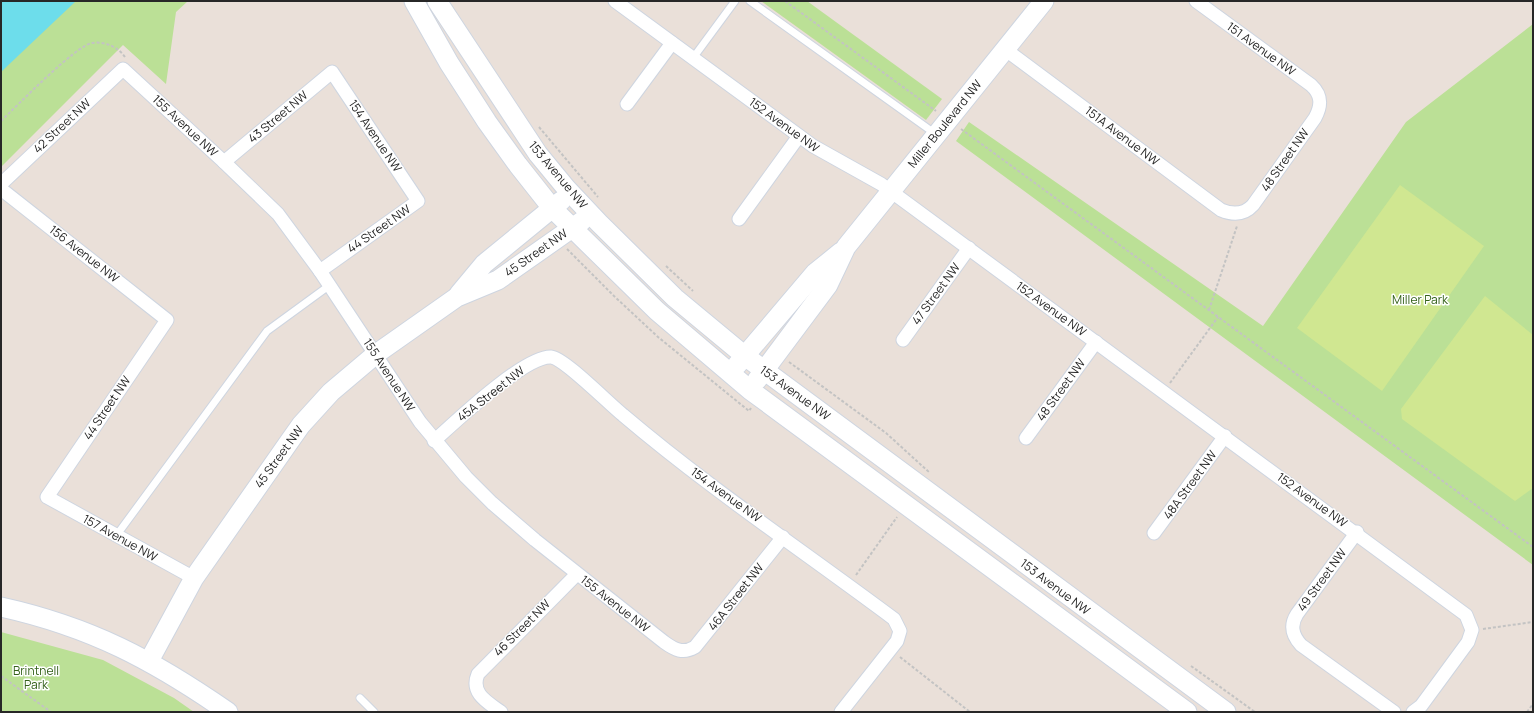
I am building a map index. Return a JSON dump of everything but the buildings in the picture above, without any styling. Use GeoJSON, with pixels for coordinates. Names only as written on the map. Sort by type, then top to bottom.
{"type":"FeatureCollection","features":[{"type":"Feature","properties":{"kind":"main road","name":"153 Avenue NW"},"geometry":{"type":"LineString","coordinates":[[414,1],[449,63],[487,122],[552,208],[657,311],[750,390],[1187,712]]}},
{"type":"Feature","properties":{"kind":"main road","name":"153 Avenue NW"},"geometry":{"type":"LineString","coordinates":[[437,1],[538,154],[571,193],[595,206],[676,298],[745,356],[1226,712]]}},
{"type":"Feature","properties":{"kind":"main road","name":"Miller Boulevard NW"},"geometry":{"type":"LineString","coordinates":[[730,373],[815,273],[846,247],[1044,1]]}},
{"type":"Feature","properties":{"kind":"main road","name":"45 Street NW"},"geometry":{"type":"LineString","coordinates":[[456,297],[484,264],[571,193]]}},
{"type":"Feature","properties":{"kind":"main road","name":"45 Street NW"},"geometry":{"type":"LineString","coordinates":[[149,661],[194,578],[301,425],[342,382],[376,354],[456,297],[498,280],[572,228],[595,206]]}},
{"type":"Feature","properties":{"kind":"main road","name":"Miller Boulevard NW"},"geometry":{"type":"LineString","coordinates":[[750,390],[828,285],[846,247]]}},
{"type":"Feature","properties":{"kind":"main road"},"geometry":{"type":"LineString","coordinates":[[1,607],[71,626],[149,661],[228,712]]}},
{"type":"Feature","properties":{"kind":"street","name":"152 Avenue NW"},"geometry":{"type":"LineString","coordinates":[[615,1],[799,136],[821,151],[876,180],[1357,532],[1462,611],[1470,619],[1472,630]]}},
{"type":"Feature","properties":{"kind":"street","name":"151 Avenue NW"},"geometry":{"type":"LineString","coordinates":[[1196,1],[1311,85],[1317,91],[1320,101]]}},
{"type":"Feature","properties":{"kind":"street"},"geometry":{"type":"LineString","coordinates":[[627,104],[672,43]]}},
{"type":"Feature","properties":{"kind":"street","name":"151A Avenue NW"},"geometry":{"type":"LineString","coordinates":[[1006,50],[1221,210],[1233,214],[1241,213]]}},
{"type":"Feature","properties":{"kind":"street","name":"155 Avenue NW"},"geometry":{"type":"LineString","coordinates":[[123,69],[278,214],[330,285],[434,441],[466,477],[492,502],[577,574],[664,642],[676,650],[684,651]]}},
{"type":"Feature","properties":{"kind":"street","name":"42 Street NW"},"geometry":{"type":"LineString","coordinates":[[1,184],[123,69]]}},
{"type":"Feature","properties":{"kind":"street","name":"43 Street NW"},"geometry":{"type":"LineString","coordinates":[[224,162],[332,72]]}},
{"type":"Feature","properties":{"kind":"street","name":"154 Avenue NW"},"geometry":{"type":"LineString","coordinates":[[332,72],[418,201]]}},
{"type":"Feature","properties":{"kind":"street","name":"48 Street NW"},"geometry":{"type":"LineString","coordinates":[[1241,213],[1253,205],[1284,162],[1317,114],[1320,101]]}},
{"type":"Feature","properties":{"kind":"street"},"geometry":{"type":"LineString","coordinates":[[738,219],[799,136]]}},
{"type":"Feature","properties":{"kind":"street","name":"156 Avenue NW"},"geometry":{"type":"LineString","coordinates":[[1,189],[167,320]]}},
{"type":"Feature","properties":{"kind":"street","name":"44 Street NW"},"geometry":{"type":"LineString","coordinates":[[320,271],[418,201]]}},
{"type":"Feature","properties":{"kind":"street","name":"47 Street NW"},"geometry":{"type":"LineString","coordinates":[[903,340],[969,248]]}},
{"type":"Feature","properties":{"kind":"street","name":"44 Street NW"},"geometry":{"type":"LineString","coordinates":[[47,497],[167,320]]}},
{"type":"Feature","properties":{"kind":"street","name":"48 Street NW"},"geometry":{"type":"LineString","coordinates":[[1026,438],[1096,342]]}},
{"type":"Feature","properties":{"kind":"street","name":"154 Avenue NW"},"geometry":{"type":"LineString","coordinates":[[553,357],[567,364],[615,409],[668,453],[894,619],[900,631],[899,637],[891,649]]}},
{"type":"Feature","properties":{"kind":"street","name":"45A Street NW"},"geometry":{"type":"LineString","coordinates":[[434,441],[496,387],[534,361],[553,357]]}},
{"type":"Feature","properties":{"kind":"street","name":"48A Street NW"},"geometry":{"type":"LineString","coordinates":[[1154,533],[1225,436]]}},
{"type":"Feature","properties":{"kind":"street","name":"157 Avenue NW"},"geometry":{"type":"LineString","coordinates":[[47,497],[194,578]]}},
{"type":"Feature","properties":{"kind":"street","name":"49 Street NW"},"geometry":{"type":"LineString","coordinates":[[1357,532],[1297,614],[1292,629],[1296,640],[1301,645],[1394,712]]}},
{"type":"Feature","properties":{"kind":"street","name":"46A Street NW"},"geometry":{"type":"LineString","coordinates":[[684,651],[689,650],[700,643],[783,537]]}},
{"type":"Feature","properties":{"kind":"street","name":"46 Street NW"},"geometry":{"type":"LineString","coordinates":[[501,712],[482,697],[475,686],[475,680],[482,668],[577,574]]}},
{"type":"Feature","properties":{"kind":"street"},"geometry":{"type":"LineString","coordinates":[[1413,712],[1421,706],[1468,642],[1472,630]]}},
{"type":"Feature","properties":{"kind":"street"},"geometry":{"type":"LineString","coordinates":[[841,712],[891,649]]}},
{"type":"Feature","properties":{"kind":"lane"},"geometry":{"type":"LineString","coordinates":[[693,58],[735,1]]}},
{"type":"Feature","properties":{"kind":"lane"},"geometry":{"type":"LineString","coordinates":[[750,1],[937,135]]}},
{"type":"Feature","properties":{"kind":"lane"},"geometry":{"type":"LineString","coordinates":[[116,536],[267,331],[330,285]]}},
{"type":"Feature","properties":{"kind":"lane"},"geometry":{"type":"LineString","coordinates":[[360,698],[374,712]]}},
{"type":"Feature","properties":{"kind":"path"},"geometry":{"type":"LineString","coordinates":[[785,1],[1533,547]]}},
{"type":"Feature","properties":{"kind":"path"},"geometry":{"type":"LineString","coordinates":[[1,121],[83,46],[102,42],[112,46],[124,56],[126,62],[123,69]]}},
{"type":"Feature","properties":{"kind":"path"},"geometry":{"type":"LineString","coordinates":[[540,127],[595,206]]}},
{"type":"Feature","properties":{"kind":"path"},"geometry":{"type":"LineString","coordinates":[[1209,310],[1241,213]]}},
{"type":"Feature","properties":{"kind":"path"},"geometry":{"type":"LineString","coordinates":[[663,263],[695,293]]}},
{"type":"Feature","properties":{"kind":"path"},"geometry":{"type":"LineString","coordinates":[[1164,392],[1218,317]]}},
{"type":"Feature","properties":{"kind":"path"},"geometry":{"type":"LineString","coordinates":[[778,351],[789,362],[886,433],[932,474]]}},
{"type":"Feature","properties":{"kind":"path"},"geometry":{"type":"LineString","coordinates":[[849,585],[896,517]]}},
{"type":"Feature","properties":{"kind":"path"},"geometry":{"type":"LineString","coordinates":[[1472,630],[1533,622]]}},
{"type":"Feature","properties":{"kind":"path"},"geometry":{"type":"LineString","coordinates":[[891,649],[970,712]]}},
{"type":"Feature","properties":{"kind":"path"},"geometry":{"type":"LineString","coordinates":[[1190,665],[1255,712]]}},
{"type":"Feature","properties":{"kind":"path"},"geometry":{"type":"LineString","coordinates":[[1,676],[51,712]]}},
{"type":"Feature","properties":{"kind":"path"},"geometry":{"type":"LineString","coordinates":[[1527,712],[1533,704]]}},
{"type":"Feature","properties":{"kind":"green space"},"geometry":{"type":"Polygon","coordinates":[[[1,1],[188,1],[176,12],[166,84],[123,45],[1,167],[1,1]]]}},
{"type":"Feature","properties":{"kind":"green space"},"geometry":{"type":"Polygon","coordinates":[[[761,1],[807,1],[942,99],[926,120],[761,1]]]}},
{"type":"Feature","properties":{"kind":"green space","name":"Miller Park"},"geometry":{"type":"Polygon","coordinates":[[[1533,24],[1533,565],[956,141],[969,122],[1263,326],[1406,122],[1533,24]]]}},
{"type":"Feature","properties":{"kind":"green space"},"geometry":{"type":"Polygon","coordinates":[[[1400,185],[1484,246],[1382,391],[1297,328],[1400,185]]]}},
{"type":"Feature","properties":{"kind":"green space"},"geometry":{"type":"Polygon","coordinates":[[[1485,296],[1533,335],[1533,488],[1515,501],[1402,419],[1401,409],[1485,296]]]}},
{"type":"Feature","properties":{"kind":"green space","name":"Brintnell Park"},"geometry":{"type":"Polygon","coordinates":[[[1,632],[103,660],[174,698],[194,712],[1,712],[1,632]]]}},
{"type":"Feature","properties":{"kind":"water"},"geometry":{"type":"Polygon","coordinates":[[[1,1],[76,1],[1,72],[1,1]]]}}]}
